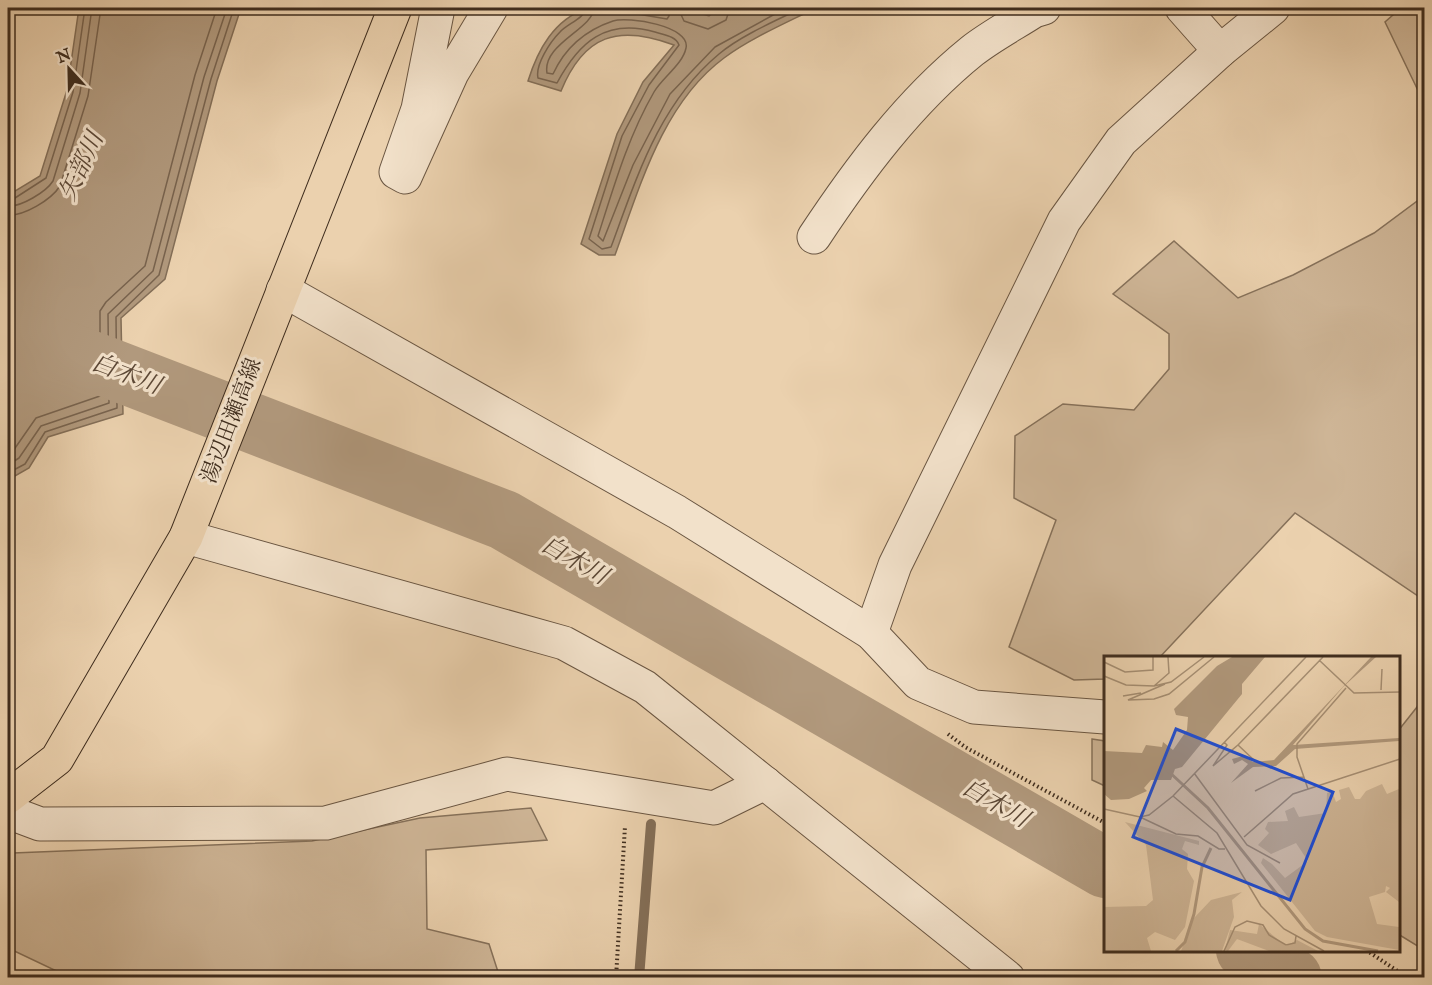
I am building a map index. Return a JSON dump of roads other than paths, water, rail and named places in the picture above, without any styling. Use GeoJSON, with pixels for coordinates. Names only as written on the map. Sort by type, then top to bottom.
{"type":"FeatureCollection","features":[{"type":"Feature","properties":{"kind":"main road","name":"湯辺田瀬高線"},"geometry":{"type":"LineString","coordinates":[[8,797],[57,759],[186,537],[395,8]]}},
{"type":"Feature","properties":{"kind":"street"},"geometry":{"type":"LineString","coordinates":[[438,8],[418,109],[396,172],[405,177],[452,73],[491,8]]}},
{"type":"Feature","properties":{"kind":"street"},"geometry":{"type":"LineString","coordinates":[[814,237],[840,198],[915,104],[973,50],[1034,11],[1044,8]]}},
{"type":"Feature","properties":{"kind":"street"},"geometry":{"type":"LineString","coordinates":[[1182,8],[1220,51]]}},
{"type":"Feature","properties":{"kind":"street"},"geometry":{"type":"LineString","coordinates":[[871,633],[895,565],[1064,221],[1121,141],[1220,51],[1273,8]]}},
{"type":"Feature","properties":{"kind":"street"},"geometry":{"type":"LineString","coordinates":[[283,290],[677,512],[871,633],[918,683],[974,707],[1104,717]]}},
{"type":"Feature","properties":{"kind":"street"},"geometry":{"type":"LineString","coordinates":[[186,537],[564,643],[645,687],[1008,978]]}},
{"type":"Feature","properties":{"kind":"street"},"geometry":{"type":"LineString","coordinates":[[8,812],[40,824],[326,823],[507,774],[714,808],[765,783]]}},
{"type":"Feature","properties":{"kind":"water","name":"矢部川"},"geometry":{"type":"Polygon","coordinates":[[[79,8],[241,8],[217,81],[165,279],[121,318],[123,414],[48,437],[29,468],[8,480],[8,191],[12,193],[40,176],[67,90],[79,8]]]}},
{"type":"Feature","properties":{"kind":"water"},"geometry":{"type":"Polygon","coordinates":[[[587,8],[683,8],[709,16],[720,8],[816,8],[734,51],[703,77],[685,98],[669,122],[644,174],[615,255],[599,255],[581,244],[617,134],[643,82],[674,45],[636,35],[605,39],[592,46],[580,57],[561,91],[528,81],[542,47],[556,28],[575,13],[587,8]]]}},
{"type":"Feature","properties":{"kind":"waterway","name":"白木川"},"geometry":{"type":"LineString","coordinates":[[8,329],[504,520],[1104,867]]}},
{"type":"Feature","properties":{"kind":"waterway"},"geometry":{"type":"LineString","coordinates":[[639,978],[651,824]]}},
{"type":"Feature","properties":{"kind":"waterway","name":"白木川"},"geometry":{"type":"LineString","coordinates":[[1249,952],[1292,978]]}}]}
